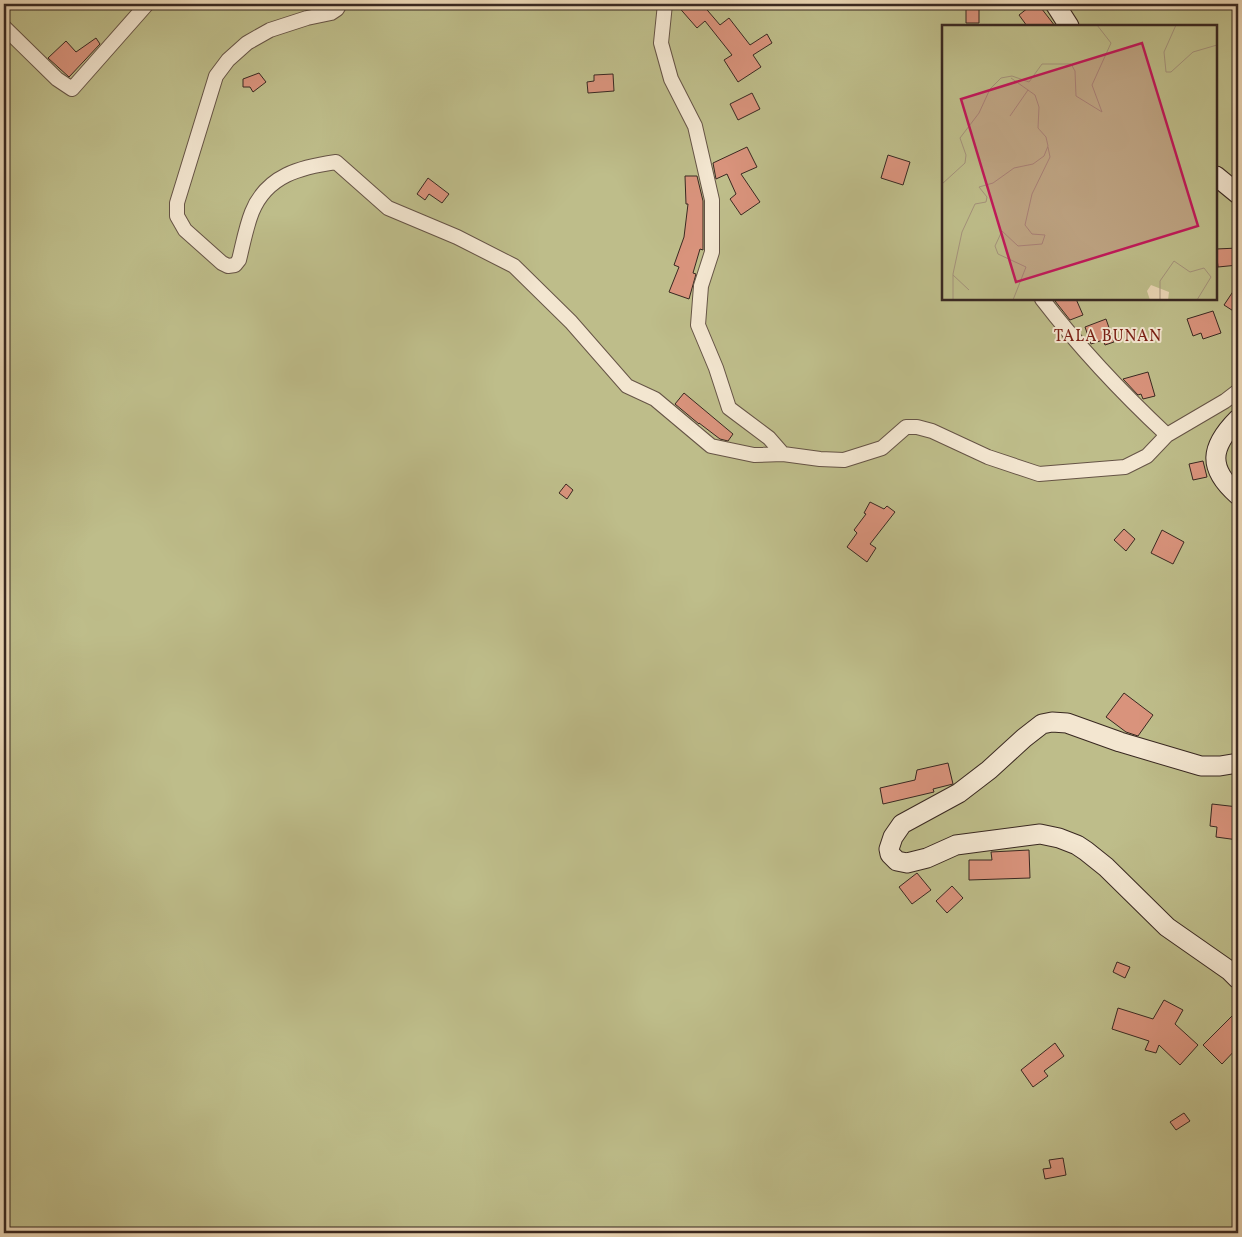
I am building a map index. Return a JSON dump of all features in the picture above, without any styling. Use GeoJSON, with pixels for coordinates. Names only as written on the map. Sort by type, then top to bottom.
{"type":"FeatureCollection","features":[{"type":"Feature","properties":{"kind":"main road"},"geometry":{"type":"LineString","coordinates":[[1055,4],[1068,25]]}},
{"type":"Feature","properties":{"kind":"main road"},"geometry":{"type":"LineString","coordinates":[[1217,177],[1238,194]]}},
{"type":"Feature","properties":{"kind":"main road"},"geometry":{"type":"LineString","coordinates":[[1238,419],[1225,432],[1216,459],[1220,476],[1238,496]]}},
{"type":"Feature","properties":{"kind":"main road"},"geometry":{"type":"LineString","coordinates":[[1238,763],[1220,766],[1201,766],[1120,742],[1066,723],[1052,722],[1042,724],[959,793],[902,824],[893,837],[889,849],[890,854],[897,861],[907,863],[927,858],[956,845],[1040,834],[1076,844],[1106,867],[1167,927],[1230,971],[1238,979]]}},
{"type":"Feature","properties":{"kind":"street"},"geometry":{"type":"LineString","coordinates":[[4,27],[57,79],[72,89],[146,4]]}},
{"type":"Feature","properties":{"kind":"street"},"geometry":{"type":"LineString","coordinates":[[340,4],[337,10],[331,13],[270,30],[247,44],[228,60],[216,76],[177,203],[177,216],[185,230],[222,263],[228,266],[234,265],[238,260],[251,213],[259,198],[269,186],[284,176],[308,166],[336,162],[388,208],[457,237],[514,266],[572,322],[627,386],[655,399],[711,446],[754,454],[783,454],[844,460],[882,448],[906,427],[917,427],[932,431],[988,457],[1039,474],[1125,467],[1147,456],[1167,436],[1238,391]]}},
{"type":"Feature","properties":{"kind":"street"},"geometry":{"type":"LineString","coordinates":[[665,4],[661,43],[671,79],[694,126],[712,200],[712,252],[701,286],[698,325],[730,408],[769,438],[783,454]]}},
{"type":"Feature","properties":{"kind":"street"},"geometry":{"type":"LineString","coordinates":[[1043,300],[1136,406],[1167,436]]}},
{"type":"Feature","properties":{"kind":"shaded area"},"geometry":{"type":"Polygon","coordinates":[[[4,4],[1238,4],[1238,1233],[4,1233],[4,4]]]}},
{"type":"Feature","properties":{"kind":"building"},"geometry":{"type":"Polygon","coordinates":[[[676,4],[702,4],[720,25],[729,18],[750,45],[767,34],[772,43],[753,55],[761,67],[738,82],[724,60],[732,55],[705,21],[697,28],[676,4]]]}},
{"type":"Feature","properties":{"kind":"building"},"geometry":{"type":"Polygon","coordinates":[[[1033,4],[1038,4],[1054,25],[1026,25],[1019,15],[1033,4]]]}},
{"type":"Feature","properties":{"kind":"building"},"geometry":{"type":"Polygon","coordinates":[[[966,7],[979,7],[979,23],[966,23],[966,7]]]}},
{"type":"Feature","properties":{"kind":"building"},"geometry":{"type":"Polygon","coordinates":[[[96,38],[100,44],[69,77],[48,58],[66,41],[76,52],[96,38]]]}},
{"type":"Feature","properties":{"kind":"building"},"geometry":{"type":"Polygon","coordinates":[[[259,73],[266,82],[253,92],[250,87],[243,87],[243,79],[259,73]]]}},
{"type":"Feature","properties":{"kind":"building"},"geometry":{"type":"Polygon","coordinates":[[[613,74],[614,91],[588,93],[587,82],[594,81],[594,75],[613,74]]]}},
{"type":"Feature","properties":{"kind":"building"},"geometry":{"type":"Polygon","coordinates":[[[752,93],[760,109],[738,120],[730,104],[752,93]]]}},
{"type":"Feature","properties":{"kind":"building"},"geometry":{"type":"Polygon","coordinates":[[[747,147],[757,167],[741,174],[760,202],[741,215],[730,199],[736,194],[727,174],[716,179],[713,163],[747,147]]]}},
{"type":"Feature","properties":{"kind":"building"},"geometry":{"type":"Polygon","coordinates":[[[888,155],[910,162],[903,185],[881,178],[888,155]]]}},
{"type":"Feature","properties":{"kind":"building"},"geometry":{"type":"Polygon","coordinates":[[[685,176],[697,176],[703,201],[703,250],[700,249],[693,273],[696,274],[689,299],[669,292],[679,267],[674,265],[684,237],[688,204],[686,204],[685,176]]]}},
{"type":"Feature","properties":{"kind":"building"},"geometry":{"type":"Polygon","coordinates":[[[428,178],[449,194],[442,203],[429,194],[425,200],[417,194],[428,178]]]}},
{"type":"Feature","properties":{"kind":"building"},"geometry":{"type":"Polygon","coordinates":[[[1238,248],[1238,265],[1218,267],[1217,249],[1238,248]]]}},
{"type":"Feature","properties":{"kind":"building"},"geometry":{"type":"Polygon","coordinates":[[[1238,284],[1238,314],[1224,305],[1238,284]]]}},
{"type":"Feature","properties":{"kind":"building"},"geometry":{"type":"Polygon","coordinates":[[[1076,300],[1083,315],[1070,320],[1055,301],[1076,300]]]}},
{"type":"Feature","properties":{"kind":"building"},"geometry":{"type":"Polygon","coordinates":[[[1213,311],[1221,333],[1203,339],[1201,333],[1193,336],[1187,319],[1213,311]]]}},
{"type":"Feature","properties":{"kind":"building"},"geometry":{"type":"Polygon","coordinates":[[[1106,319],[1114,342],[1105,345],[1103,340],[1091,344],[1085,327],[1106,319]]]}},
{"type":"Feature","properties":{"kind":"building"},"geometry":{"type":"Polygon","coordinates":[[[1148,372],[1155,396],[1143,399],[1141,394],[1138,395],[1123,379],[1148,372]]]}},
{"type":"Feature","properties":{"kind":"building"},"geometry":{"type":"Polygon","coordinates":[[[684,393],[733,434],[728,441],[720,439],[675,404],[684,393]]]}},
{"type":"Feature","properties":{"kind":"building"},"geometry":{"type":"Polygon","coordinates":[[[1203,461],[1207,477],[1193,480],[1189,464],[1203,461]]]}},
{"type":"Feature","properties":{"kind":"building"},"geometry":{"type":"Polygon","coordinates":[[[566,484],[573,490],[567,499],[559,493],[566,484]]]}},
{"type":"Feature","properties":{"kind":"building"},"geometry":{"type":"Polygon","coordinates":[[[870,502],[884,509],[887,506],[895,512],[870,544],[876,548],[867,562],[847,547],[857,533],[854,530],[866,514],[864,513],[870,502]]]}},
{"type":"Feature","properties":{"kind":"building"},"geometry":{"type":"Polygon","coordinates":[[[1124,529],[1135,539],[1126,551],[1114,540],[1124,529]]]}},
{"type":"Feature","properties":{"kind":"building"},"geometry":{"type":"Polygon","coordinates":[[[1162,530],[1184,542],[1173,564],[1151,553],[1162,530]]]}},
{"type":"Feature","properties":{"kind":"building"},"geometry":{"type":"Polygon","coordinates":[[[1124,693],[1153,715],[1138,736],[1126,732],[1106,717],[1124,693]]]}},
{"type":"Feature","properties":{"kind":"building"},"geometry":{"type":"Polygon","coordinates":[[[948,763],[953,784],[933,789],[934,792],[883,804],[880,788],[915,780],[917,770],[948,763]]]}},
{"type":"Feature","properties":{"kind":"building"},"geometry":{"type":"Polygon","coordinates":[[[1212,804],[1238,807],[1238,840],[1216,837],[1217,827],[1210,826],[1212,804]]]}},
{"type":"Feature","properties":{"kind":"building"},"geometry":{"type":"Polygon","coordinates":[[[1029,850],[1030,878],[969,880],[969,860],[992,860],[991,852],[1029,850]]]}},
{"type":"Feature","properties":{"kind":"building"},"geometry":{"type":"Polygon","coordinates":[[[917,873],[931,890],[912,904],[899,887],[917,873]]]}},
{"type":"Feature","properties":{"kind":"building"},"geometry":{"type":"Polygon","coordinates":[[[952,886],[963,898],[947,913],[936,901],[952,886]]]}},
{"type":"Feature","properties":{"kind":"building"},"geometry":{"type":"Polygon","coordinates":[[[1117,962],[1130,967],[1125,978],[1113,972],[1117,962]]]}},
{"type":"Feature","properties":{"kind":"building"},"geometry":{"type":"Polygon","coordinates":[[[1164,1000],[1183,1010],[1175,1024],[1198,1045],[1180,1065],[1159,1045],[1156,1053],[1145,1050],[1149,1041],[1112,1029],[1118,1008],[1153,1019],[1164,1000]]]}},
{"type":"Feature","properties":{"kind":"building"},"geometry":{"type":"Polygon","coordinates":[[[1232,1016],[1238,1022],[1238,1047],[1222,1064],[1203,1045],[1232,1016]]]}},
{"type":"Feature","properties":{"kind":"building"},"geometry":{"type":"Polygon","coordinates":[[[1055,1043],[1064,1056],[1044,1071],[1048,1076],[1033,1087],[1021,1070],[1055,1043]]]}},
{"type":"Feature","properties":{"kind":"building"},"geometry":{"type":"Polygon","coordinates":[[[1184,1113],[1190,1121],[1176,1130],[1170,1122],[1184,1113]]]}},
{"type":"Feature","properties":{"kind":"building"},"geometry":{"type":"Polygon","coordinates":[[[1063,1158],[1066,1175],[1045,1179],[1043,1169],[1051,1168],[1049,1160],[1063,1158]]]}},
{"type":"Feature","properties":{"kind":"district","name":"TALA BUNAN"},"geometry":{"type":"Point","coordinates":[1108,337]}}]}
